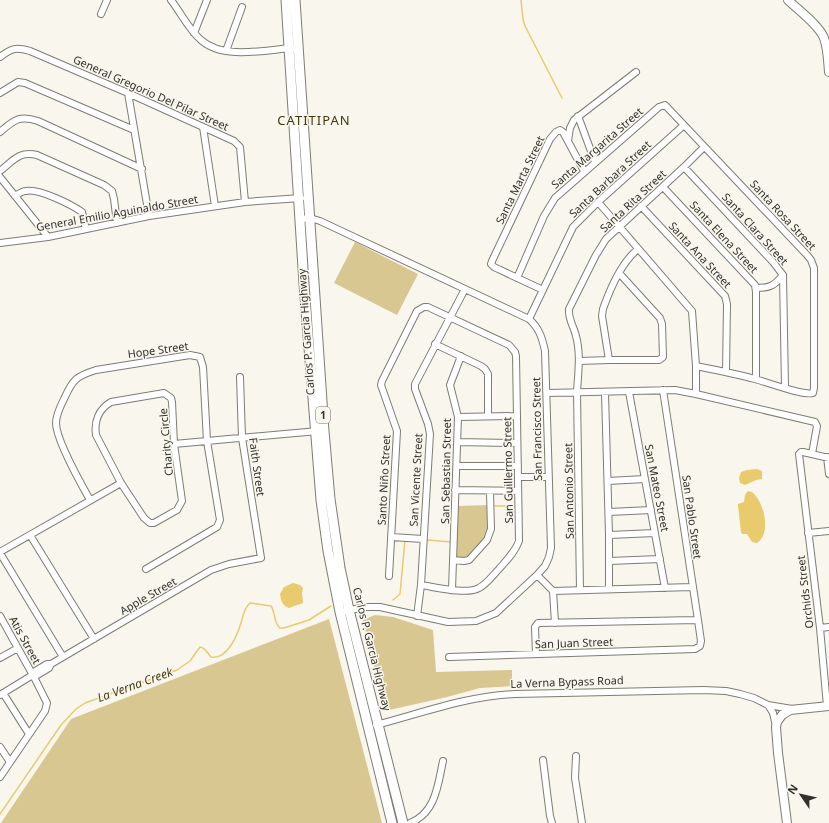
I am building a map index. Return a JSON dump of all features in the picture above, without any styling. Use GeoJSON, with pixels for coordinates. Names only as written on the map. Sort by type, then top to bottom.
{"type":"FeatureCollection","features":[{"type":"Feature","properties":{"kind":"highway","name":"Carlos P. Garcia Highway"},"geometry":{"type":"LineString","coordinates":[[286,0],[293,48],[304,198],[310,357],[320,431],[326,499],[328,552],[340,612],[392,823]]}},
{"type":"Feature","properties":{"kind":"highway","name":"Carlos P. Garcia Highway"},"geometry":{"type":"LineString","coordinates":[[293,48],[295,0]]}},
{"type":"Feature","properties":{"kind":"highway","name":"Carlos P. Garcia Highway"},"geometry":{"type":"LineString","coordinates":[[305,218],[320,357],[320,431]]}},
{"type":"Feature","properties":{"kind":"highway"},"geometry":{"type":"LineString","coordinates":[[310,357],[320,357]]}},
{"type":"Feature","properties":{"kind":"highway","name":"Carlos P. Garcia Highway"},"geometry":{"type":"LineString","coordinates":[[326,499],[349,610],[403,823]]}},
{"type":"Feature","properties":{"kind":"main road"},"geometry":{"type":"LineString","coordinates":[[788,0],[821,32],[826,48],[829,72]]}},
{"type":"Feature","properties":{"kind":"main road"},"geometry":{"type":"LineString","coordinates":[[787,823],[782,791],[776,727],[781,716],[793,709],[828,706]]}},
{"type":"Feature","properties":{"kind":"street"},"geometry":{"type":"LineString","coordinates":[[101,14],[107,0]]}},
{"type":"Feature","properties":{"kind":"street"},"geometry":{"type":"LineString","coordinates":[[171,0],[194,33],[206,44],[216,49],[250,52],[293,48]]}},
{"type":"Feature","properties":{"kind":"street"},"geometry":{"type":"LineString","coordinates":[[194,33],[207,0]]}},
{"type":"Feature","properties":{"kind":"street"},"geometry":{"type":"LineString","coordinates":[[226,51],[242,7]]}},
{"type":"Feature","properties":{"kind":"street","name":"General Gregorio Del Pilar Street"},"geometry":{"type":"LineString","coordinates":[[0,57],[12,49],[17,48],[30,51],[234,141],[240,147],[245,202]]}},
{"type":"Feature","properties":{"kind":"street"},"geometry":{"type":"LineString","coordinates":[[584,171],[568,141],[570,128],[578,116],[636,72]]}},
{"type":"Feature","properties":{"kind":"street"},"geometry":{"type":"LineString","coordinates":[[0,93],[18,82],[25,83],[134,130]]}},
{"type":"Feature","properties":{"kind":"street"},"geometry":{"type":"LineString","coordinates":[[128,93],[149,216]]}},
{"type":"Feature","properties":{"kind":"street","name":"Santa Margarita Street"},"geometry":{"type":"LineString","coordinates":[[517,278],[544,216],[555,198],[584,171],[662,105],[665,105]]}},
{"type":"Feature","properties":{"kind":"street","name":"Santa Rosa Street"},"geometry":{"type":"LineString","coordinates":[[665,105],[807,255],[813,264],[813,393],[810,394],[786,388]]}},
{"type":"Feature","properties":{"kind":"street"},"geometry":{"type":"LineString","coordinates":[[578,116],[596,162]]}},
{"type":"Feature","properties":{"kind":"street"},"geometry":{"type":"LineString","coordinates":[[0,132],[17,119],[28,118],[38,121],[142,169]]}},
{"type":"Feature","properties":{"kind":"street","name":"Santa Barbara Street"},"geometry":{"type":"LineString","coordinates":[[528,319],[570,232],[577,222],[684,125]]}},
{"type":"Feature","properties":{"kind":"street"},"geometry":{"type":"LineString","coordinates":[[203,127],[215,206]]}},
{"type":"Feature","properties":{"kind":"street","name":"Santa Marta Street"},"geometry":{"type":"LineString","coordinates":[[517,278],[491,264],[492,261],[554,134],[557,130],[561,131],[568,141]]}},
{"type":"Feature","properties":{"kind":"street","name":"Santa Rita Street"},"geometry":{"type":"LineString","coordinates":[[578,392],[579,361],[576,336],[569,316],[570,304],[604,242],[704,147]]}},
{"type":"Feature","properties":{"kind":"street"},"geometry":{"type":"LineString","coordinates":[[0,171],[21,155],[28,153],[37,155],[112,191],[117,223]]}},
{"type":"Feature","properties":{"kind":"street","name":"Santa Clara Street"},"geometry":{"type":"LineString","coordinates":[[684,167],[773,262],[783,275],[786,388]]}},
{"type":"Feature","properties":{"kind":"street"},"geometry":{"type":"LineString","coordinates":[[0,177],[48,237]]}},
{"type":"Feature","properties":{"kind":"street","name":"Santa Elena Street"},"geometry":{"type":"LineString","coordinates":[[663,187],[753,282],[756,288],[756,379]]}},
{"type":"Feature","properties":{"kind":"street"},"geometry":{"type":"LineString","coordinates":[[15,196],[27,190],[34,191],[77,208],[82,212],[86,228]]}},
{"type":"Feature","properties":{"kind":"street","name":"General Emilio Aguinaldo Street"},"geometry":{"type":"LineString","coordinates":[[0,243],[48,237],[149,216],[215,206],[245,202],[304,198]]}},
{"type":"Feature","properties":{"kind":"street"},"geometry":{"type":"LineString","coordinates":[[598,202],[692,311],[696,366],[696,394]]}},
{"type":"Feature","properties":{"kind":"street","name":"Santa Ana Street"},"geometry":{"type":"LineString","coordinates":[[641,206],[725,296],[727,304],[726,372]]}},
{"type":"Feature","properties":{"kind":"street","name":"San Francisco Street"},"geometry":{"type":"LineString","coordinates":[[305,218],[320,221],[528,319],[535,325],[543,338],[545,351],[551,548],[545,566],[496,613],[476,621],[454,623],[380,607],[365,607],[340,612]]}},
{"type":"Feature","properties":{"kind":"street"},"geometry":{"type":"LineString","coordinates":[[609,360],[602,316],[605,304],[628,259],[638,249]]}},
{"type":"Feature","properties":{"kind":"street"},"geometry":{"type":"LineString","coordinates":[[579,361],[659,360],[662,358],[662,324],[660,318],[620,273]]}},
{"type":"Feature","properties":{"kind":"street"},"geometry":{"type":"LineString","coordinates":[[756,288],[770,287],[783,275]]}},
{"type":"Feature","properties":{"kind":"street"},"geometry":{"type":"LineString","coordinates":[[517,278],[543,290]]}},
{"type":"Feature","properties":{"kind":"street","name":"San Vicente Street"},"geometry":{"type":"LineString","coordinates":[[417,616],[421,585],[430,434],[428,424],[415,389],[415,384],[465,289]]}},
{"type":"Feature","properties":{"kind":"street","name":"Santo Niño Street"},"geometry":{"type":"LineString","coordinates":[[388,576],[397,428],[382,389],[382,381],[417,311],[424,307],[428,307],[450,317]]}},
{"type":"Feature","properties":{"kind":"street","name":"San Guillermo Street"},"geometry":{"type":"LineString","coordinates":[[421,585],[452,590],[478,589],[514,552],[519,541],[516,356],[509,345],[450,317]]}},
{"type":"Feature","properties":{"kind":"street"},"geometry":{"type":"LineString","coordinates":[[435,344],[486,369],[488,374],[488,416]]}},
{"type":"Feature","properties":{"kind":"street","name":"Hope Street"},"geometry":{"type":"LineString","coordinates":[[90,500],[65,452],[57,430],[56,422],[58,412],[69,390],[78,377],[96,370],[190,355],[200,357],[203,367],[207,441],[220,520],[219,524],[209,532],[146,569]]}},
{"type":"Feature","properties":{"kind":"street","name":"San Sebastian Street"},"geometry":{"type":"LineString","coordinates":[[452,590],[458,417],[450,386],[461,356]]}},
{"type":"Feature","properties":{"kind":"street"},"geometry":{"type":"LineString","coordinates":[[696,366],[756,379],[786,388]]}},
{"type":"Feature","properties":{"kind":"street","name":"Faith Street"},"geometry":{"type":"LineString","coordinates":[[240,377],[242,438],[261,558]]}},
{"type":"Feature","properties":{"kind":"street"},"geometry":{"type":"LineString","coordinates":[[547,393],[605,393],[663,390],[696,394],[815,422],[817,426],[812,454],[828,457],[829,474]]}},
{"type":"Feature","properties":{"kind":"street","name":"San Pablo Street"},"geometry":{"type":"LineString","coordinates":[[663,390],[701,640],[700,646]]}},
{"type":"Feature","properties":{"kind":"street","name":"San Antonio Street"},"geometry":{"type":"LineString","coordinates":[[578,392],[580,590]]}},
{"type":"Feature","properties":{"kind":"street","name":"San Mateo Street"},"geometry":{"type":"LineString","coordinates":[[629,392],[665,588]]}},
{"type":"Feature","properties":{"kind":"street"},"geometry":{"type":"LineString","coordinates":[[605,393],[609,512],[609,589]]}},
{"type":"Feature","properties":{"kind":"street","name":"Charity Circle"},"geometry":{"type":"LineString","coordinates":[[161,394],[167,395],[171,398],[172,402],[174,444],[182,501],[177,510],[154,523],[150,523],[144,518],[121,483],[96,435],[96,420],[104,406],[111,402],[161,394]]}},
{"type":"Feature","properties":{"kind":"street"},"geometry":{"type":"LineString","coordinates":[[458,417],[517,416]]}},
{"type":"Feature","properties":{"kind":"street"},"geometry":{"type":"LineString","coordinates":[[174,444],[320,431]]}},
{"type":"Feature","properties":{"kind":"street"},"geometry":{"type":"LineString","coordinates":[[458,442],[517,443]]}},
{"type":"Feature","properties":{"kind":"street","name":"Orchids Street"},"geometry":{"type":"LineString","coordinates":[[812,454],[803,452],[800,453],[799,457],[828,706]]}},
{"type":"Feature","properties":{"kind":"street"},"geometry":{"type":"LineString","coordinates":[[457,466],[518,466]]}},
{"type":"Feature","properties":{"kind":"street"},"geometry":{"type":"LineString","coordinates":[[518,477],[548,477]]}},
{"type":"Feature","properties":{"kind":"street"},"geometry":{"type":"LineString","coordinates":[[608,480],[645,478]]}},
{"type":"Feature","properties":{"kind":"street"},"geometry":{"type":"LineString","coordinates":[[63,657],[0,553],[121,483]]}},
{"type":"Feature","properties":{"kind":"street"},"geometry":{"type":"LineString","coordinates":[[455,490],[490,492],[518,491]]}},
{"type":"Feature","properties":{"kind":"street"},"geometry":{"type":"LineString","coordinates":[[453,560],[469,560],[487,540],[491,529],[490,492]]}},
{"type":"Feature","properties":{"kind":"street"},"geometry":{"type":"LineString","coordinates":[[609,512],[650,510]]}},
{"type":"Feature","properties":{"kind":"street"},"geometry":{"type":"LineString","coordinates":[[808,533],[829,531]]}},
{"type":"Feature","properties":{"kind":"street"},"geometry":{"type":"LineString","coordinates":[[609,535],[655,534]]}},
{"type":"Feature","properties":{"kind":"street"},"geometry":{"type":"LineString","coordinates":[[30,535],[94,639]]}},
{"type":"Feature","properties":{"kind":"street"},"geometry":{"type":"LineString","coordinates":[[391,537],[424,539]]}},
{"type":"Feature","properties":{"kind":"street","name":"Apple Street"},"geometry":{"type":"LineString","coordinates":[[2,694],[33,675],[49,668],[51,664],[211,570],[229,564],[261,558]]}},
{"type":"Feature","properties":{"kind":"street"},"geometry":{"type":"LineString","coordinates":[[609,561],[660,559]]}},
{"type":"Feature","properties":{"kind":"street"},"geometry":{"type":"LineString","coordinates":[[537,575],[553,591],[555,623]]}},
{"type":"Feature","properties":{"kind":"street"},"geometry":{"type":"LineString","coordinates":[[553,591],[692,587]]}},
{"type":"Feature","properties":{"kind":"street","name":"Atis Street"},"geometry":{"type":"LineString","coordinates":[[1,619],[47,703],[45,711],[29,734]]}},
{"type":"Feature","properties":{"kind":"street"},"geometry":{"type":"LineString","coordinates":[[536,654],[536,624],[538,623],[698,620]]}},
{"type":"Feature","properties":{"kind":"street"},"geometry":{"type":"LineString","coordinates":[[820,628],[829,626]]}},
{"type":"Feature","properties":{"kind":"street","name":"San Juan Street"},"geometry":{"type":"LineString","coordinates":[[449,657],[695,649],[700,646]]}},
{"type":"Feature","properties":{"kind":"street"},"geometry":{"type":"LineString","coordinates":[[0,658],[18,648]]}},
{"type":"Feature","properties":{"kind":"street","name":"La Verna Bypass Road"},"geometry":{"type":"LineString","coordinates":[[368,727],[471,699],[499,694],[703,690],[740,694],[754,698],[768,705],[793,709]]}},
{"type":"Feature","properties":{"kind":"street"},"geometry":{"type":"LineString","coordinates":[[0,777],[29,734],[2,694]]}},
{"type":"Feature","properties":{"kind":"street"},"geometry":{"type":"LineString","coordinates":[[768,705],[773,713],[776,727]]}},
{"type":"Feature","properties":{"kind":"street"},"geometry":{"type":"LineString","coordinates":[[0,747],[10,762]]}},
{"type":"Feature","properties":{"kind":"street"},"geometry":{"type":"LineString","coordinates":[[576,756],[575,778],[582,823]]}},
{"type":"Feature","properties":{"kind":"street"},"geometry":{"type":"LineString","coordinates":[[543,760],[552,823]]}},
{"type":"Feature","properties":{"kind":"street"},"geometry":{"type":"LineString","coordinates":[[410,823],[419,818],[431,806],[443,761]]}},
{"type":"Feature","properties":{"kind":"shaded area"},"geometry":{"type":"Polygon","coordinates":[[[355,242],[418,274],[397,315],[334,283],[355,242]]]}},
{"type":"Feature","properties":{"kind":"shaded area"},"geometry":{"type":"Polygon","coordinates":[[[757,469],[762,471],[762,479],[745,485],[740,483],[739,478],[741,472],[757,469]]]}},
{"type":"Feature","properties":{"kind":"shaded area"},"geometry":{"type":"Polygon","coordinates":[[[748,491],[752,492],[760,502],[765,518],[762,539],[757,543],[752,542],[747,534],[742,534],[741,532],[738,504],[744,502],[745,495],[748,491]]]}},
{"type":"Feature","properties":{"kind":"shaded area"},"geometry":{"type":"Polygon","coordinates":[[[489,505],[488,527],[483,542],[468,557],[455,558],[458,506],[489,505]]]}},
{"type":"Feature","properties":{"kind":"shaded area"},"geometry":{"type":"Polygon","coordinates":[[[293,583],[300,585],[303,588],[303,603],[289,608],[281,601],[280,594],[284,587],[293,583]]]}},
{"type":"Feature","properties":{"kind":"shaded area"},"geometry":{"type":"Polygon","coordinates":[[[375,615],[393,617],[433,630],[436,672],[512,670],[512,686],[480,688],[385,711],[363,620],[375,615]]]}},
{"type":"Feature","properties":{"kind":"shaded area"},"geometry":{"type":"Polygon","coordinates":[[[329,619],[382,823],[1,823],[71,719],[329,619]]]}},
{"type":"Feature","properties":{"kind":"waterway"},"geometry":{"type":"LineString","coordinates":[[521,0],[525,26],[562,98]]}},
{"type":"Feature","properties":{"kind":"waterway","name":"La Verna Creek"},"geometry":{"type":"LineString","coordinates":[[493,506],[516,506]]}},
{"type":"Feature","properties":{"kind":"waterway","name":"La Verna Creek"},"geometry":{"type":"LineString","coordinates":[[393,600],[400,594],[405,540]]}},
{"type":"Feature","properties":{"kind":"waterway","name":"La Verna Creek"},"geometry":{"type":"LineString","coordinates":[[428,540],[451,542]]}},
{"type":"Feature","properties":{"kind":"waterway","name":"La Verna Creek"},"geometry":{"type":"LineString","coordinates":[[0,814],[61,725],[76,709],[85,703],[177,670],[190,661],[200,647],[211,657],[222,655],[234,640],[245,610],[250,603],[271,606],[276,623],[280,628],[309,620],[331,606]]}},
{"type":"Feature","properties":{"kind":"district","name":"CATITIPAN"},"geometry":{"type":"Point","coordinates":[314,120]}}]}
